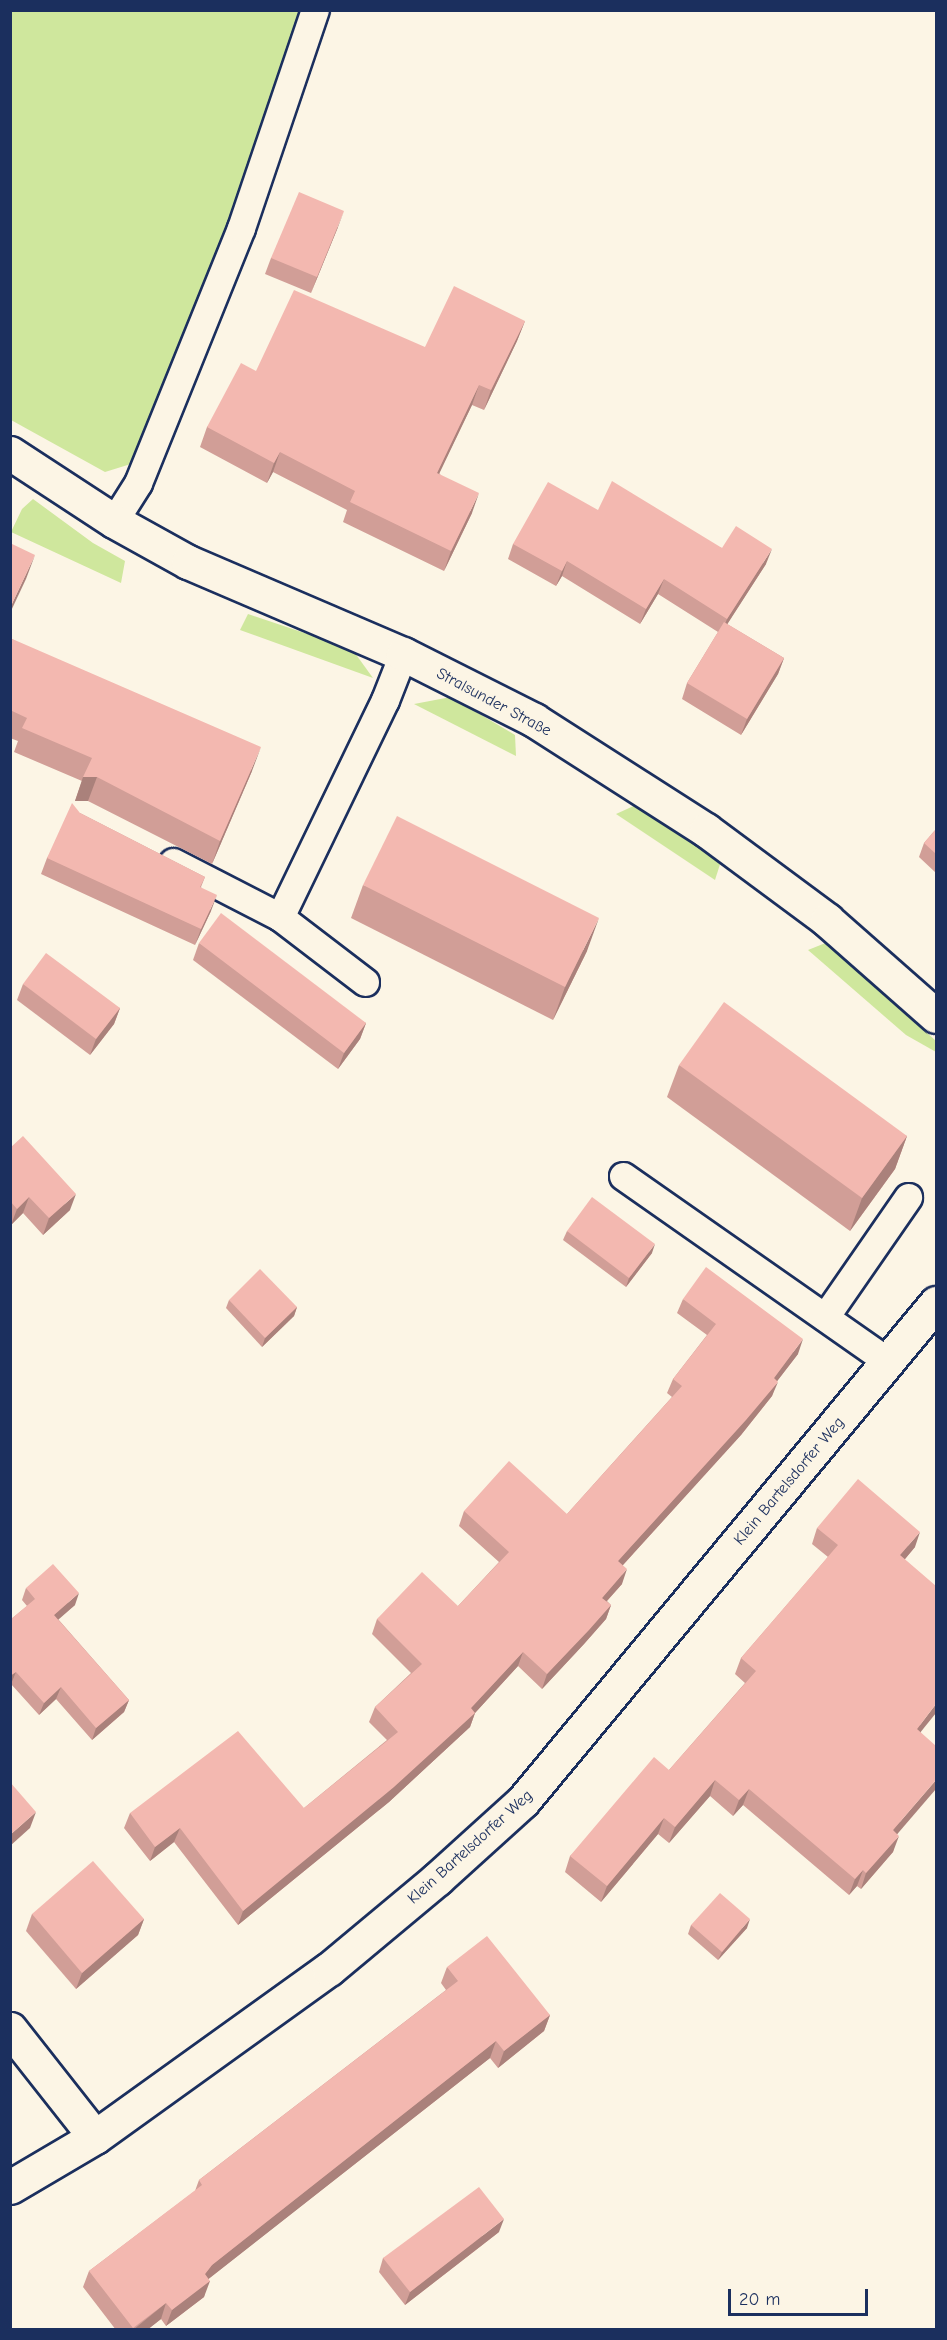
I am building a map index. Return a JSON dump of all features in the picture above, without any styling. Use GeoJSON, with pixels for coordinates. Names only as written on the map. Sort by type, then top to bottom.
{"type":"FeatureCollection","features":[{"type":"Feature","properties":{"kind":"street","name":"Stralsunder Straße"},"geometry":{"type":"LineString","coordinates":[[10,453],[114,521],[201,569],[403,654],[534,720],[706,830],[827,920],[936,1016]]}},
{"type":"Feature","properties":{"kind":"street","name":"Klein Bartelsdorfer Weg"},"geometry":{"type":"LineString","coordinates":[[10,2187],[95,2137],[329,1969],[437,1880],[523,1802],[936,1303]]}},
{"type":"Feature","properties":{"kind":"street"},"geometry":{"type":"LineString","coordinates":[[10,2029],[95,2137]]}},
{"type":"Feature","properties":{"kind":"lane"},"geometry":{"type":"LineString","coordinates":[[114,521],[138,483],[241,228],[315,10]]}},
{"type":"Feature","properties":{"kind":"lane"},"geometry":{"type":"LineString","coordinates":[[280,917],[385,700],[403,654]]}},
{"type":"Feature","properties":{"kind":"lane"},"geometry":{"type":"LineString","coordinates":[[154,853],[280,917],[365,982]]}},
{"type":"Feature","properties":{"kind":"lane"},"geometry":{"type":"LineString","coordinates":[[623,1176],[889,1362]]}},
{"type":"Feature","properties":{"kind":"lane"},"geometry":{"type":"LineString","coordinates":[[825,1317],[908,1197]]}},
{"type":"Feature","properties":{"kind":"green space"},"geometry":{"type":"Polygon","coordinates":[[[11,11],[300,11],[231,225],[134,463],[105,472],[11,420],[11,11]]]}},
{"type":"Feature","properties":{"kind":"green space"},"geometry":{"type":"Polygon","coordinates":[[[33,499],[93,543],[125,561],[121,583],[11,532],[22,509],[33,499]]]}},
{"type":"Feature","properties":{"kind":"green space"},"geometry":{"type":"Polygon","coordinates":[[[248,614],[352,649],[373,678],[240,630],[248,614]]]}},
{"type":"Feature","properties":{"kind":"green space"},"geometry":{"type":"Polygon","coordinates":[[[451,697],[515,735],[516,756],[414,704],[451,697]]]}},
{"type":"Feature","properties":{"kind":"green space"},"geometry":{"type":"Polygon","coordinates":[[[638,804],[722,858],[715,880],[616,814],[638,804]]]}},
{"type":"Feature","properties":{"kind":"green space"},"geometry":{"type":"Polygon","coordinates":[[[828,942],[936,1041],[936,1052],[906,1035],[808,950],[828,942]]]}},
{"type":"Feature","properties":{"kind":"building"},"geometry":{"type":"Polygon","coordinates":[[[299,192],[344,211],[317,277],[271,258],[299,192]]]}},
{"type":"Feature","properties":{"kind":"building"},"geometry":{"type":"Polygon","coordinates":[[[454,286],[525,321],[491,390],[479,385],[437,473],[479,493],[451,551],[350,502],[355,491],[280,452],[274,463],[207,427],[241,363],[256,371],[294,290],[425,347],[454,286]]]}},
{"type":"Feature","properties":{"kind":"building"},"geometry":{"type":"Polygon","coordinates":[[[612,481],[722,548],[736,526],[772,549],[727,619],[664,579],[646,609],[567,561],[562,571],[513,544],[548,482],[598,510],[612,481]]]}},
{"type":"Feature","properties":{"kind":"building"},"geometry":{"type":"Polygon","coordinates":[[[10,543],[35,555],[10,608],[10,543]]]}},
{"type":"Feature","properties":{"kind":"building"},"geometry":{"type":"Polygon","coordinates":[[[724,622],[784,658],[747,719],[687,683],[724,622]]]}},
{"type":"Feature","properties":{"kind":"building"},"geometry":{"type":"Polygon","coordinates":[[[10,638],[261,747],[220,841],[97,777],[83,777],[92,758],[22,728],[27,718],[10,710],[10,638]]]}},
{"type":"Feature","properties":{"kind":"building"},"geometry":{"type":"Polygon","coordinates":[[[72,803],[80,813],[205,877],[200,887],[217,895],[201,929],[47,858],[72,803]]]}},
{"type":"Feature","properties":{"kind":"building"},"geometry":{"type":"Polygon","coordinates":[[[397,816],[599,918],[565,987],[363,885],[397,816]]]}},
{"type":"Feature","properties":{"kind":"building"},"geometry":{"type":"Polygon","coordinates":[[[936,829],[936,854],[924,843],[936,829]]]}},
{"type":"Feature","properties":{"kind":"building"},"geometry":{"type":"Polygon","coordinates":[[[221,913],[366,1023],[344,1053],[199,943],[221,913]]]}},
{"type":"Feature","properties":{"kind":"building"},"geometry":{"type":"Polygon","coordinates":[[[46,953],[120,1008],[96,1039],[23,984],[46,953]]]}},
{"type":"Feature","properties":{"kind":"building"},"geometry":{"type":"Polygon","coordinates":[[[724,1002],[907,1136],[862,1198],[679,1065],[724,1002]]]}},
{"type":"Feature","properties":{"kind":"building"},"geometry":{"type":"Polygon","coordinates":[[[23,1136],[76,1194],[49,1218],[29,1197],[17,1209],[10,1201],[10,1148],[23,1136]]]}},
{"type":"Feature","properties":{"kind":"building"},"geometry":{"type":"Polygon","coordinates":[[[592,1197],[655,1244],[629,1278],[567,1231],[592,1197]]]}},
{"type":"Feature","properties":{"kind":"building"},"geometry":{"type":"Polygon","coordinates":[[[706,1267],[803,1339],[774,1378],[778,1382],[618,1561],[627,1569],[602,1598],[611,1605],[589,1630],[547,1674],[523,1652],[471,1708],[475,1713],[394,1787],[243,1911],[180,1828],[155,1847],[130,1813],[238,1731],[304,1808],[398,1732],[375,1707],[422,1664],[377,1619],[422,1572],[458,1606],[509,1552],[464,1511],[509,1461],[567,1514],[682,1386],[673,1379],[716,1324],[683,1299],[706,1267]]]}},
{"type":"Feature","properties":{"kind":"building"},"geometry":{"type":"Polygon","coordinates":[[[260,1269],[297,1307],[265,1338],[229,1300],[260,1269]]]}},
{"type":"Feature","properties":{"kind":"building"},"geometry":{"type":"Polygon","coordinates":[[[858,1479],[920,1532],[900,1555],[936,1586],[936,1704],[917,1729],[936,1746],[936,1780],[893,1830],[899,1836],[866,1873],[863,1870],[855,1879],[749,1789],[739,1800],[715,1780],[675,1827],[664,1818],[607,1886],[570,1856],[654,1757],[669,1770],[756,1671],[741,1658],[838,1545],[817,1528],[858,1479]]]}},
{"type":"Feature","properties":{"kind":"building"},"geometry":{"type":"Polygon","coordinates":[[[53,1564],[79,1593],[54,1615],[129,1700],[96,1728],[61,1687],[44,1703],[16,1672],[10,1676],[10,1620],[35,1599],[26,1588],[53,1564]]]}},
{"type":"Feature","properties":{"kind":"building"},"geometry":{"type":"Polygon","coordinates":[[[10,1782],[36,1812],[10,1835],[10,1782]]]}},
{"type":"Feature","properties":{"kind":"building"},"geometry":{"type":"Polygon","coordinates":[[[93,1861],[144,1919],[82,1973],[32,1914],[93,1861]]]}},
{"type":"Feature","properties":{"kind":"building"},"geometry":{"type":"Polygon","coordinates":[[[720,1893],[750,1919],[722,1952],[691,1925],[720,1893]]]}},
{"type":"Feature","properties":{"kind":"building"},"geometry":{"type":"Polygon","coordinates":[[[487,1936],[550,2015],[504,2051],[496,2041],[212,2265],[205,2274],[210,2281],[172,2310],[166,2303],[133,2328],[89,2271],[202,2185],[199,2180],[458,1981],[447,1967],[487,1936]]]}},
{"type":"Feature","properties":{"kind":"building"},"geometry":{"type":"Polygon","coordinates":[[[479,2187],[504,2219],[410,2292],[383,2258],[479,2187]]]}}]}
